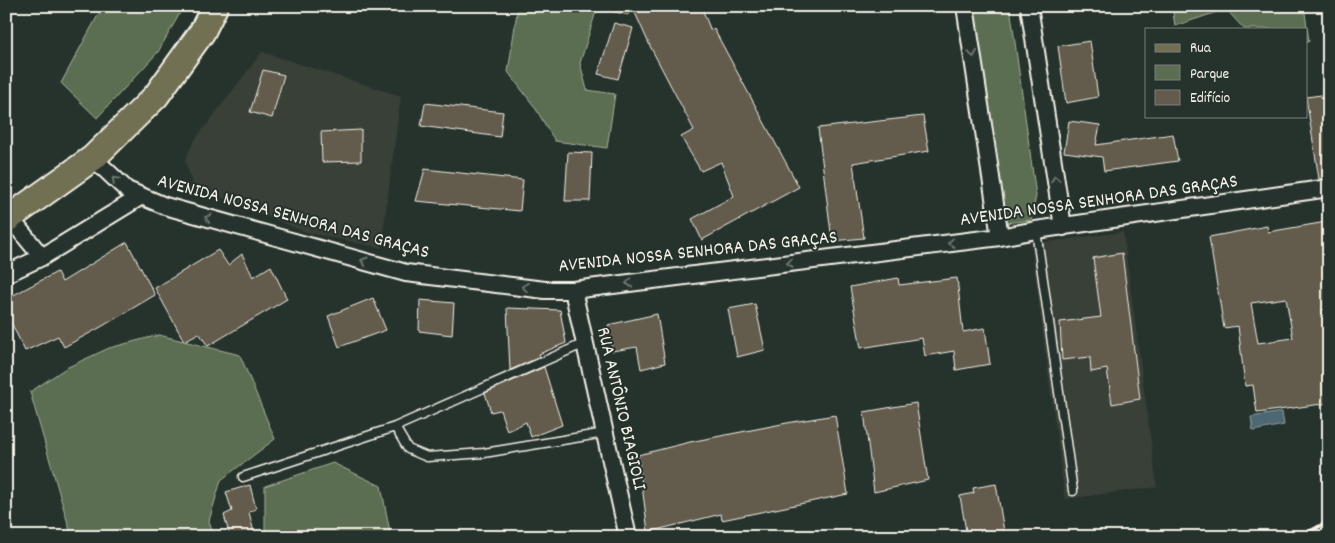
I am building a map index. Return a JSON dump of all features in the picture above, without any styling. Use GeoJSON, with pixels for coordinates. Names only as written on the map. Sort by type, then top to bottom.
{"type":"FeatureCollection","features":[{"type":"Feature","properties":{"kind":"main road"},"geometry":{"type":"LineString","coordinates":[[8,219],[93,158],[156,96],[202,32],[216,6]]}},
{"type":"Feature","properties":{"kind":"street"},"geometry":{"type":"LineString","coordinates":[[966,6],[1000,237]]}},
{"type":"Feature","properties":{"kind":"street"},"geometry":{"type":"LineString","coordinates":[[1029,6],[1063,227]]}},
{"type":"Feature","properties":{"kind":"street","name":"AVENIDA NOSSA SENHORA DAS GRAÇAS"},"geometry":{"type":"LineString","coordinates":[[93,158],[127,190],[165,206],[406,273],[546,290],[573,290],[1000,237],[1036,230],[1329,188]]}},
{"type":"Feature","properties":{"kind":"street"},"geometry":{"type":"LineString","coordinates":[[6,274],[42,257],[140,197]]}},
{"type":"Feature","properties":{"kind":"street"},"geometry":{"type":"LineString","coordinates":[[8,219],[42,257]]}},
{"type":"Feature","properties":{"kind":"street","name":"RUA ANTÔNIO BIAGIOLI"},"geometry":{"type":"LineString","coordinates":[[573,290],[628,537]]}},
{"type":"Feature","properties":{"kind":"lane"},"geometry":{"type":"LineString","coordinates":[[1036,230],[1073,491]]}},
{"type":"Feature","properties":{"kind":"lane"},"geometry":{"type":"LineString","coordinates":[[243,477],[396,427],[585,343]]}},
{"type":"Feature","properties":{"kind":"lane"},"geometry":{"type":"LineString","coordinates":[[396,427],[408,449],[427,457],[484,453],[605,433]]}},
{"type":"Feature","properties":{"kind":"shaded area"},"geometry":{"type":"Polygon","coordinates":[[[262,52],[401,96],[381,248],[305,232],[193,186],[185,160],[194,141],[262,52]]]}},
{"type":"Feature","properties":{"kind":"shaded area"},"geometry":{"type":"Polygon","coordinates":[[[1123,232],[1157,487],[1065,499],[1031,244],[1123,232]]]}},
{"type":"Feature","properties":{"kind":"green space"},"geometry":{"type":"Polygon","coordinates":[[[103,6],[184,6],[158,52],[97,118],[61,83],[103,6]]]}},
{"type":"Feature","properties":{"kind":"green space"},"geometry":{"type":"Polygon","coordinates":[[[518,6],[631,6],[628,15],[597,8],[580,63],[587,90],[615,94],[607,148],[555,141],[534,106],[508,72],[518,6]]]}},
{"type":"Feature","properties":{"kind":"green space"},"geometry":{"type":"Polygon","coordinates":[[[973,6],[1010,6],[1036,196],[1031,220],[1005,223],[973,6]]]}},
{"type":"Feature","properties":{"kind":"green space"},"geometry":{"type":"Polygon","coordinates":[[[1172,6],[1304,6],[1307,28],[1243,28],[1226,9],[1175,26],[1172,6]]]}},
{"type":"Feature","properties":{"kind":"green space"},"geometry":{"type":"Polygon","coordinates":[[[159,335],[240,355],[275,439],[221,480],[209,521],[214,537],[73,537],[30,392],[66,368],[109,348],[159,335]]]}},
{"type":"Feature","properties":{"kind":"green space"},"geometry":{"type":"Polygon","coordinates":[[[333,463],[381,486],[391,537],[265,537],[265,486],[333,463]]]}},
{"type":"Feature","properties":{"kind":"water"},"geometry":{"type":"Polygon","coordinates":[[[1282,412],[1284,425],[1253,431],[1251,417],[1282,412]]]}},
{"type":"Feature","properties":{"kind":"building"},"geometry":{"type":"Polygon","coordinates":[[[632,6],[701,6],[711,31],[714,29],[799,187],[702,240],[692,219],[734,196],[721,162],[701,171],[681,137],[694,130],[650,46],[632,6]]]}},
{"type":"Feature","properties":{"kind":"building"},"geometry":{"type":"Polygon","coordinates":[[[614,23],[633,28],[618,79],[598,74],[614,23]]]}},
{"type":"Feature","properties":{"kind":"building"},"geometry":{"type":"Polygon","coordinates":[[[1090,41],[1098,97],[1066,103],[1058,46],[1090,41]]]}},
{"type":"Feature","properties":{"kind":"building"},"geometry":{"type":"Polygon","coordinates":[[[263,70],[284,75],[272,118],[250,112],[263,70]]]}},
{"type":"Feature","properties":{"kind":"building"},"geometry":{"type":"Polygon","coordinates":[[[1329,94],[1329,178],[1319,179],[1308,110],[1308,97],[1329,94]]]}},
{"type":"Feature","properties":{"kind":"building"},"geometry":{"type":"Polygon","coordinates":[[[425,103],[503,112],[500,137],[421,126],[425,103]]]}},
{"type":"Feature","properties":{"kind":"building"},"geometry":{"type":"Polygon","coordinates":[[[923,116],[929,151],[853,163],[864,238],[832,241],[818,128],[923,116]]]}},
{"type":"Feature","properties":{"kind":"building"},"geometry":{"type":"Polygon","coordinates":[[[1069,121],[1100,125],[1096,145],[1173,134],[1178,161],[1104,171],[1102,157],[1064,152],[1069,121]]]}},
{"type":"Feature","properties":{"kind":"building"},"geometry":{"type":"Polygon","coordinates":[[[361,130],[361,161],[322,162],[321,132],[361,130]]]}},
{"type":"Feature","properties":{"kind":"building"},"geometry":{"type":"Polygon","coordinates":[[[568,152],[592,153],[590,201],[565,201],[568,152]]]}},
{"type":"Feature","properties":{"kind":"building"},"geometry":{"type":"Polygon","coordinates":[[[425,169],[523,180],[520,211],[416,201],[425,169]]]}},
{"type":"Feature","properties":{"kind":"building"},"geometry":{"type":"Polygon","coordinates":[[[1326,222],[1329,238],[1329,309],[1322,310],[1329,360],[1329,373],[1324,374],[1329,403],[1257,413],[1253,385],[1245,386],[1238,326],[1224,328],[1209,237],[1267,226],[1268,232],[1326,222]],[[1286,298],[1251,303],[1258,343],[1293,338],[1286,298]]]}},
{"type":"Feature","properties":{"kind":"building"},"geometry":{"type":"Polygon","coordinates":[[[127,242],[155,295],[64,347],[58,336],[25,351],[6,312],[6,299],[57,272],[62,282],[127,242]]]}},
{"type":"Feature","properties":{"kind":"building"},"geometry":{"type":"Polygon","coordinates":[[[218,250],[228,265],[242,254],[253,277],[271,266],[287,299],[208,346],[199,333],[184,341],[155,288],[218,250]]]}},
{"type":"Feature","properties":{"kind":"building"},"geometry":{"type":"Polygon","coordinates":[[[1122,253],[1140,399],[1112,404],[1107,369],[1091,372],[1090,357],[1062,360],[1060,322],[1101,317],[1093,258],[1122,253]]]}},
{"type":"Feature","properties":{"kind":"building"},"geometry":{"type":"Polygon","coordinates":[[[898,278],[899,285],[957,278],[963,332],[985,328],[990,364],[956,370],[954,351],[925,356],[922,338],[861,348],[850,287],[898,278]]]}},
{"type":"Feature","properties":{"kind":"building"},"geometry":{"type":"Polygon","coordinates":[[[373,298],[386,330],[339,347],[328,316],[373,298]]]}},
{"type":"Feature","properties":{"kind":"building"},"geometry":{"type":"Polygon","coordinates":[[[420,300],[454,303],[452,335],[419,331],[420,300]]]}},
{"type":"Feature","properties":{"kind":"building"},"geometry":{"type":"Polygon","coordinates":[[[755,304],[765,350],[737,357],[728,309],[755,304]]]}},
{"type":"Feature","properties":{"kind":"building"},"geometry":{"type":"Polygon","coordinates":[[[507,308],[560,310],[566,343],[539,354],[540,357],[510,370],[507,308]]]}},
{"type":"Feature","properties":{"kind":"building"},"geometry":{"type":"Polygon","coordinates":[[[657,314],[665,363],[641,369],[637,347],[612,351],[608,325],[657,314]]]}},
{"type":"Feature","properties":{"kind":"building"},"geometry":{"type":"Polygon","coordinates":[[[544,367],[562,425],[531,437],[526,422],[507,431],[500,410],[491,412],[485,393],[544,367]]]}},
{"type":"Feature","properties":{"kind":"building"},"geometry":{"type":"Polygon","coordinates":[[[916,403],[928,480],[874,492],[864,412],[916,403]]]}},
{"type":"Feature","properties":{"kind":"building"},"geometry":{"type":"Polygon","coordinates":[[[835,415],[848,494],[722,520],[721,514],[648,532],[638,455],[690,442],[835,415]]]}},
{"type":"Feature","properties":{"kind":"building"},"geometry":{"type":"Polygon","coordinates":[[[996,484],[1005,537],[967,537],[960,496],[974,493],[973,488],[996,484]]]}},
{"type":"Feature","properties":{"kind":"building"},"geometry":{"type":"Polygon","coordinates":[[[250,485],[256,509],[249,512],[255,537],[230,537],[224,515],[232,511],[226,492],[250,485]]]}},
{"type":"Feature","properties":{"kind":"railway"},"geometry":{"type":"LineString","coordinates":[[1300,537],[1329,521]]}}]}
